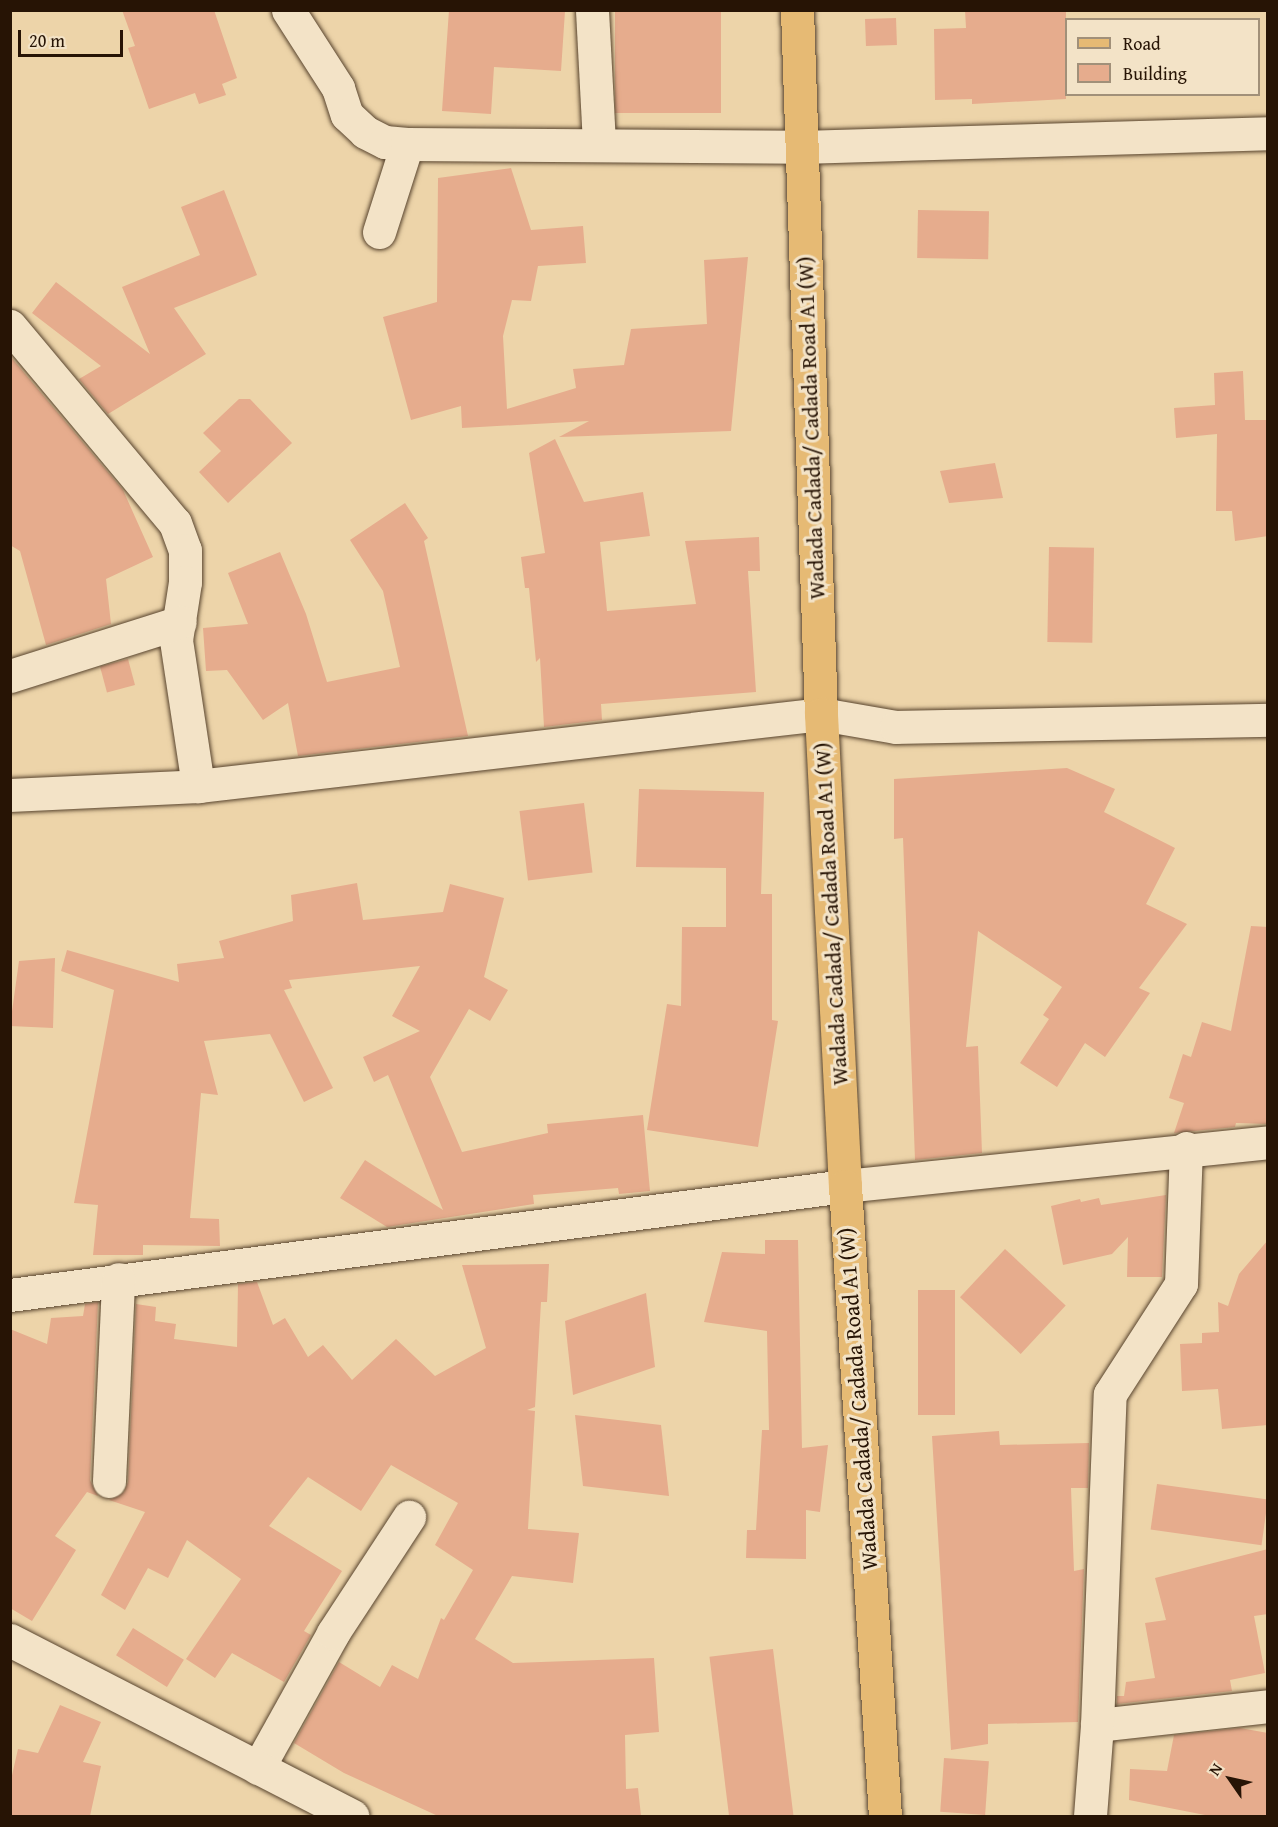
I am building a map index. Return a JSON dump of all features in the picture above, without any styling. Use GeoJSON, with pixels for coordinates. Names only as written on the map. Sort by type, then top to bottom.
{"type":"FeatureCollection","features":[{"type":"Feature","properties":{"kind":"main road","name":"Wadada Cadada/ Cadada Road A1 (W)"},"geometry":{"type":"LineString","coordinates":[[797,10],[821,714],[845,1186],[885,1816]]}},
{"type":"Feature","properties":{"kind":"street"},"geometry":{"type":"LineString","coordinates":[[288,10],[338,88],[347,115],[365,132],[386,142],[801,147],[1268,133]]}},
{"type":"Feature","properties":{"kind":"street"},"geometry":{"type":"LineString","coordinates":[[592,10],[599,143]]}},
{"type":"Feature","properties":{"kind":"street"},"geometry":{"type":"LineString","coordinates":[[379,232],[407,144]]}},
{"type":"Feature","properties":{"kind":"street"},"geometry":{"type":"LineString","coordinates":[[10,326],[175,524],[186,550],[180,622],[176,640],[198,786]]}},
{"type":"Feature","properties":{"kind":"street"},"geometry":{"type":"LineString","coordinates":[[10,676],[180,622]]}},
{"type":"Feature","properties":{"kind":"street"},"geometry":{"type":"LineString","coordinates":[[10,795],[198,786],[821,714],[896,728],[1268,720]]}},
{"type":"Feature","properties":{"kind":"street"},"geometry":{"type":"LineString","coordinates":[[10,1295],[118,1279],[845,1186],[1186,1148],[1268,1142]]}},
{"type":"Feature","properties":{"kind":"street"},"geometry":{"type":"LineString","coordinates":[[1090,1816],[1097,1725],[1110,1394],[1180,1284],[1186,1148]]}},
{"type":"Feature","properties":{"kind":"street"},"geometry":{"type":"LineString","coordinates":[[109,1481],[118,1279]]}},
{"type":"Feature","properties":{"kind":"street"},"geometry":{"type":"LineString","coordinates":[[258,1768],[333,1633],[409,1516]]}},
{"type":"Feature","properties":{"kind":"street"},"geometry":{"type":"LineString","coordinates":[[10,1640],[352,1816]]}},
{"type":"Feature","properties":{"kind":"street"},"geometry":{"type":"LineString","coordinates":[[1097,1725],[1268,1706]]}},
{"type":"Feature","properties":{"kind":"building"},"geometry":{"type":"Polygon","coordinates":[[[122,10],[214,10],[237,78],[222,84],[226,95],[199,104],[195,93],[149,109],[128,48],[135,46],[122,10]]]}},
{"type":"Feature","properties":{"kind":"building"},"geometry":{"type":"Polygon","coordinates":[[[449,10],[565,11],[561,71],[494,67],[491,114],[442,111],[449,10]]]}},
{"type":"Feature","properties":{"kind":"building"},"geometry":{"type":"Polygon","coordinates":[[[615,10],[721,10],[721,113],[615,113],[615,10]]]}},
{"type":"Feature","properties":{"kind":"building"},"geometry":{"type":"Polygon","coordinates":[[[965,10],[1066,10],[1066,99],[972,104],[972,99],[935,100],[934,29],[966,28],[965,10]]]}},
{"type":"Feature","properties":{"kind":"building"},"geometry":{"type":"Polygon","coordinates":[[[896,18],[897,45],[866,46],[865,19],[896,18]]]}},
{"type":"Feature","properties":{"kind":"building"},"geometry":{"type":"Polygon","coordinates":[[[511,168],[531,230],[583,226],[586,263],[538,266],[531,301],[512,300],[503,336],[507,409],[576,388],[573,369],[624,365],[631,329],[707,324],[704,260],[748,257],[731,431],[559,437],[589,421],[462,428],[461,406],[411,420],[383,317],[437,302],[438,178],[511,168]]]}},
{"type":"Feature","properties":{"kind":"building"},"geometry":{"type":"Polygon","coordinates":[[[224,190],[257,275],[174,308],[206,354],[108,414],[79,379],[101,366],[32,313],[56,282],[150,354],[122,287],[200,255],[181,207],[224,190]]]}},
{"type":"Feature","properties":{"kind":"building"},"geometry":{"type":"Polygon","coordinates":[[[918,210],[989,211],[988,259],[917,258],[918,210]]]}},
{"type":"Feature","properties":{"kind":"building"},"geometry":{"type":"Polygon","coordinates":[[[10,356],[123,490],[153,557],[106,579],[111,624],[46,645],[20,551],[10,545],[10,356]]]}},
{"type":"Feature","properties":{"kind":"building"},"geometry":{"type":"Polygon","coordinates":[[[1243,371],[1245,420],[1268,420],[1268,536],[1235,541],[1232,511],[1216,511],[1217,434],[1176,438],[1174,408],[1215,405],[1214,373],[1243,371]]]}},
{"type":"Feature","properties":{"kind":"building"},"geometry":{"type":"Polygon","coordinates":[[[239,399],[250,399],[292,443],[228,503],[199,472],[221,451],[203,433],[239,399]]]}},
{"type":"Feature","properties":{"kind":"building"},"geometry":{"type":"Polygon","coordinates":[[[555,439],[584,502],[643,492],[650,536],[600,542],[607,611],[696,604],[685,541],[759,537],[760,571],[748,571],[756,692],[601,704],[602,720],[544,727],[540,658],[536,662],[529,588],[525,588],[521,557],[545,553],[529,453],[555,439]]]}},
{"type":"Feature","properties":{"kind":"building"},"geometry":{"type":"Polygon","coordinates":[[[995,463],[1003,498],[949,503],[940,471],[995,463]]]}},
{"type":"Feature","properties":{"kind":"building"},"geometry":{"type":"Polygon","coordinates":[[[405,503],[428,538],[424,541],[468,736],[298,756],[288,703],[263,720],[227,670],[206,671],[203,628],[248,624],[228,573],[280,552],[306,614],[327,682],[400,667],[383,591],[350,540],[405,503]]]}},
{"type":"Feature","properties":{"kind":"building"},"geometry":{"type":"Polygon","coordinates":[[[1049,547],[1094,548],[1092,643],[1047,642],[1049,547]]]}},
{"type":"Feature","properties":{"kind":"building"},"geometry":{"type":"Polygon","coordinates":[[[128,659],[135,685],[107,693],[100,667],[128,659]]]}},
{"type":"Feature","properties":{"kind":"building"},"geometry":{"type":"Polygon","coordinates":[[[1067,768],[1115,789],[1104,812],[1175,848],[1146,904],[1187,924],[1139,988],[1150,993],[1105,1057],[1085,1043],[1057,1087],[1020,1063],[1049,1019],[1043,1015],[1062,987],[978,931],[966,1047],[978,1046],[982,1153],[915,1160],[903,838],[894,839],[894,779],[1067,768]]]}},
{"type":"Feature","properties":{"kind":"building"},"geometry":{"type":"Polygon","coordinates":[[[639,789],[764,792],[761,894],[772,894],[772,1020],[778,1021],[758,1147],[647,1130],[667,1004],[681,1006],[682,927],[726,927],[726,868],[636,867],[639,789]]]}},
{"type":"Feature","properties":{"kind":"building"},"geometry":{"type":"Polygon","coordinates":[[[584,803],[593,872],[528,880],[519,811],[584,803]]]}},
{"type":"Feature","properties":{"kind":"building"},"geometry":{"type":"Polygon","coordinates":[[[357,883],[363,920],[443,912],[450,884],[504,898],[484,977],[508,990],[490,1021],[469,1009],[430,1077],[462,1152],[548,1133],[547,1124],[643,1115],[650,1191],[619,1194],[618,1188],[533,1195],[534,1204],[387,1227],[340,1198],[365,1160],[443,1210],[388,1075],[374,1082],[363,1057],[420,1031],[392,1016],[420,966],[289,980],[292,988],[284,990],[333,1088],[304,1102],[270,1034],[204,1041],[218,1095],[201,1093],[190,1218],[219,1219],[220,1246],[143,1245],[143,1255],[93,1255],[98,1205],[74,1203],[114,990],[61,971],[67,950],[179,982],[177,964],[224,958],[219,941],[293,921],[291,895],[357,883]]]}},
{"type":"Feature","properties":{"kind":"building"},"geometry":{"type":"Polygon","coordinates":[[[1251,926],[1268,927],[1268,1124],[1236,1123],[1235,1127],[1174,1133],[1184,1103],[1169,1098],[1183,1054],[1191,1057],[1202,1022],[1231,1031],[1251,926]]]}},
{"type":"Feature","properties":{"kind":"building"},"geometry":{"type":"Polygon","coordinates":[[[55,958],[53,1028],[10,1026],[19,961],[55,958]]]}},
{"type":"Feature","properties":{"kind":"building"},"geometry":{"type":"Polygon","coordinates":[[[1166,1195],[1162,1277],[1127,1277],[1128,1237],[1112,1254],[1063,1265],[1051,1206],[1080,1199],[1081,1202],[1099,1198],[1101,1205],[1166,1195]]]}},
{"type":"Feature","properties":{"kind":"building"},"geometry":{"type":"Polygon","coordinates":[[[765,1240],[798,1240],[802,1448],[828,1445],[820,1512],[806,1510],[806,1559],[746,1558],[747,1530],[756,1530],[762,1430],[769,1430],[767,1331],[704,1322],[722,1252],[765,1254],[765,1240]]]}},
{"type":"Feature","properties":{"kind":"building"},"geometry":{"type":"Polygon","coordinates":[[[1268,1240],[1268,1425],[1222,1429],[1218,1389],[1182,1391],[1180,1344],[1202,1343],[1202,1333],[1219,1332],[1218,1302],[1228,1306],[1239,1274],[1268,1240]]]}},
{"type":"Feature","properties":{"kind":"building"},"geometry":{"type":"Polygon","coordinates":[[[1005,1249],[1066,1306],[1021,1354],[960,1297],[1005,1249]]]}},
{"type":"Feature","properties":{"kind":"building"},"geometry":{"type":"Polygon","coordinates":[[[549,1264],[547,1302],[541,1302],[535,1407],[527,1410],[535,1411],[528,1529],[579,1533],[573,1583],[512,1576],[475,1639],[513,1663],[654,1658],[659,1732],[625,1735],[626,1789],[638,1788],[641,1816],[438,1816],[344,1773],[294,1743],[339,1662],[380,1687],[392,1665],[418,1679],[441,1618],[444,1620],[473,1570],[435,1545],[458,1503],[391,1465],[361,1511],[308,1477],[269,1526],[342,1571],[304,1631],[311,1635],[284,1682],[232,1653],[215,1678],[186,1659],[241,1579],[187,1540],[168,1578],[148,1568],[125,1610],[101,1595],[145,1512],[109,1500],[124,1492],[128,1482],[136,1304],[156,1307],[155,1321],[176,1324],[174,1339],[237,1347],[238,1284],[257,1282],[273,1325],[285,1318],[308,1357],[323,1345],[352,1380],[396,1339],[435,1376],[486,1348],[462,1265],[549,1264]]]}},
{"type":"Feature","properties":{"kind":"building"},"geometry":{"type":"Polygon","coordinates":[[[918,1290],[955,1290],[955,1415],[918,1415],[918,1290]]]}},
{"type":"Feature","properties":{"kind":"building"},"geometry":{"type":"Polygon","coordinates":[[[646,1293],[655,1367],[573,1395],[565,1321],[646,1293]]]}},
{"type":"Feature","properties":{"kind":"building"},"geometry":{"type":"Polygon","coordinates":[[[98,1302],[90,1480],[98,1496],[87,1492],[55,1536],[76,1550],[32,1621],[10,1608],[10,1329],[47,1344],[51,1318],[83,1316],[85,1304],[98,1302]]]}},
{"type":"Feature","properties":{"kind":"building"},"geometry":{"type":"Polygon","coordinates":[[[575,1415],[661,1425],[669,1496],[583,1486],[575,1415]]]}},
{"type":"Feature","properties":{"kind":"building"},"geometry":{"type":"Polygon","coordinates":[[[999,1431],[1000,1445],[1089,1443],[1088,1488],[1071,1488],[1074,1571],[1084,1569],[1078,1722],[988,1724],[988,1744],[951,1750],[932,1436],[999,1431]]]}},
{"type":"Feature","properties":{"kind":"building"},"geometry":{"type":"Polygon","coordinates":[[[1157,1484],[1268,1500],[1262,1545],[1151,1530],[1157,1484]]]}},
{"type":"Feature","properties":{"kind":"building"},"geometry":{"type":"Polygon","coordinates":[[[1268,1549],[1268,1614],[1254,1616],[1265,1673],[1230,1680],[1232,1691],[1117,1704],[1117,1696],[1124,1696],[1126,1682],[1155,1678],[1145,1623],[1166,1620],[1155,1578],[1268,1549]]]}},
{"type":"Feature","properties":{"kind":"building"},"geometry":{"type":"Polygon","coordinates":[[[133,1628],[184,1660],[167,1687],[116,1655],[133,1628]]]}},
{"type":"Feature","properties":{"kind":"building"},"geometry":{"type":"Polygon","coordinates":[[[773,1649],[793,1816],[729,1816],[709,1657],[773,1649]]]}},
{"type":"Feature","properties":{"kind":"building"},"geometry":{"type":"Polygon","coordinates":[[[60,1705],[101,1722],[83,1762],[101,1766],[90,1816],[10,1816],[10,1784],[18,1749],[38,1753],[60,1705]]]}},
{"type":"Feature","properties":{"kind":"building"},"geometry":{"type":"Polygon","coordinates":[[[1240,1728],[1268,1733],[1268,1816],[1210,1816],[1129,1800],[1130,1769],[1167,1771],[1174,1735],[1240,1728]]]}},
{"type":"Feature","properties":{"kind":"building"},"geometry":{"type":"Polygon","coordinates":[[[944,1758],[989,1761],[985,1815],[940,1812],[944,1758]]]}}]}
